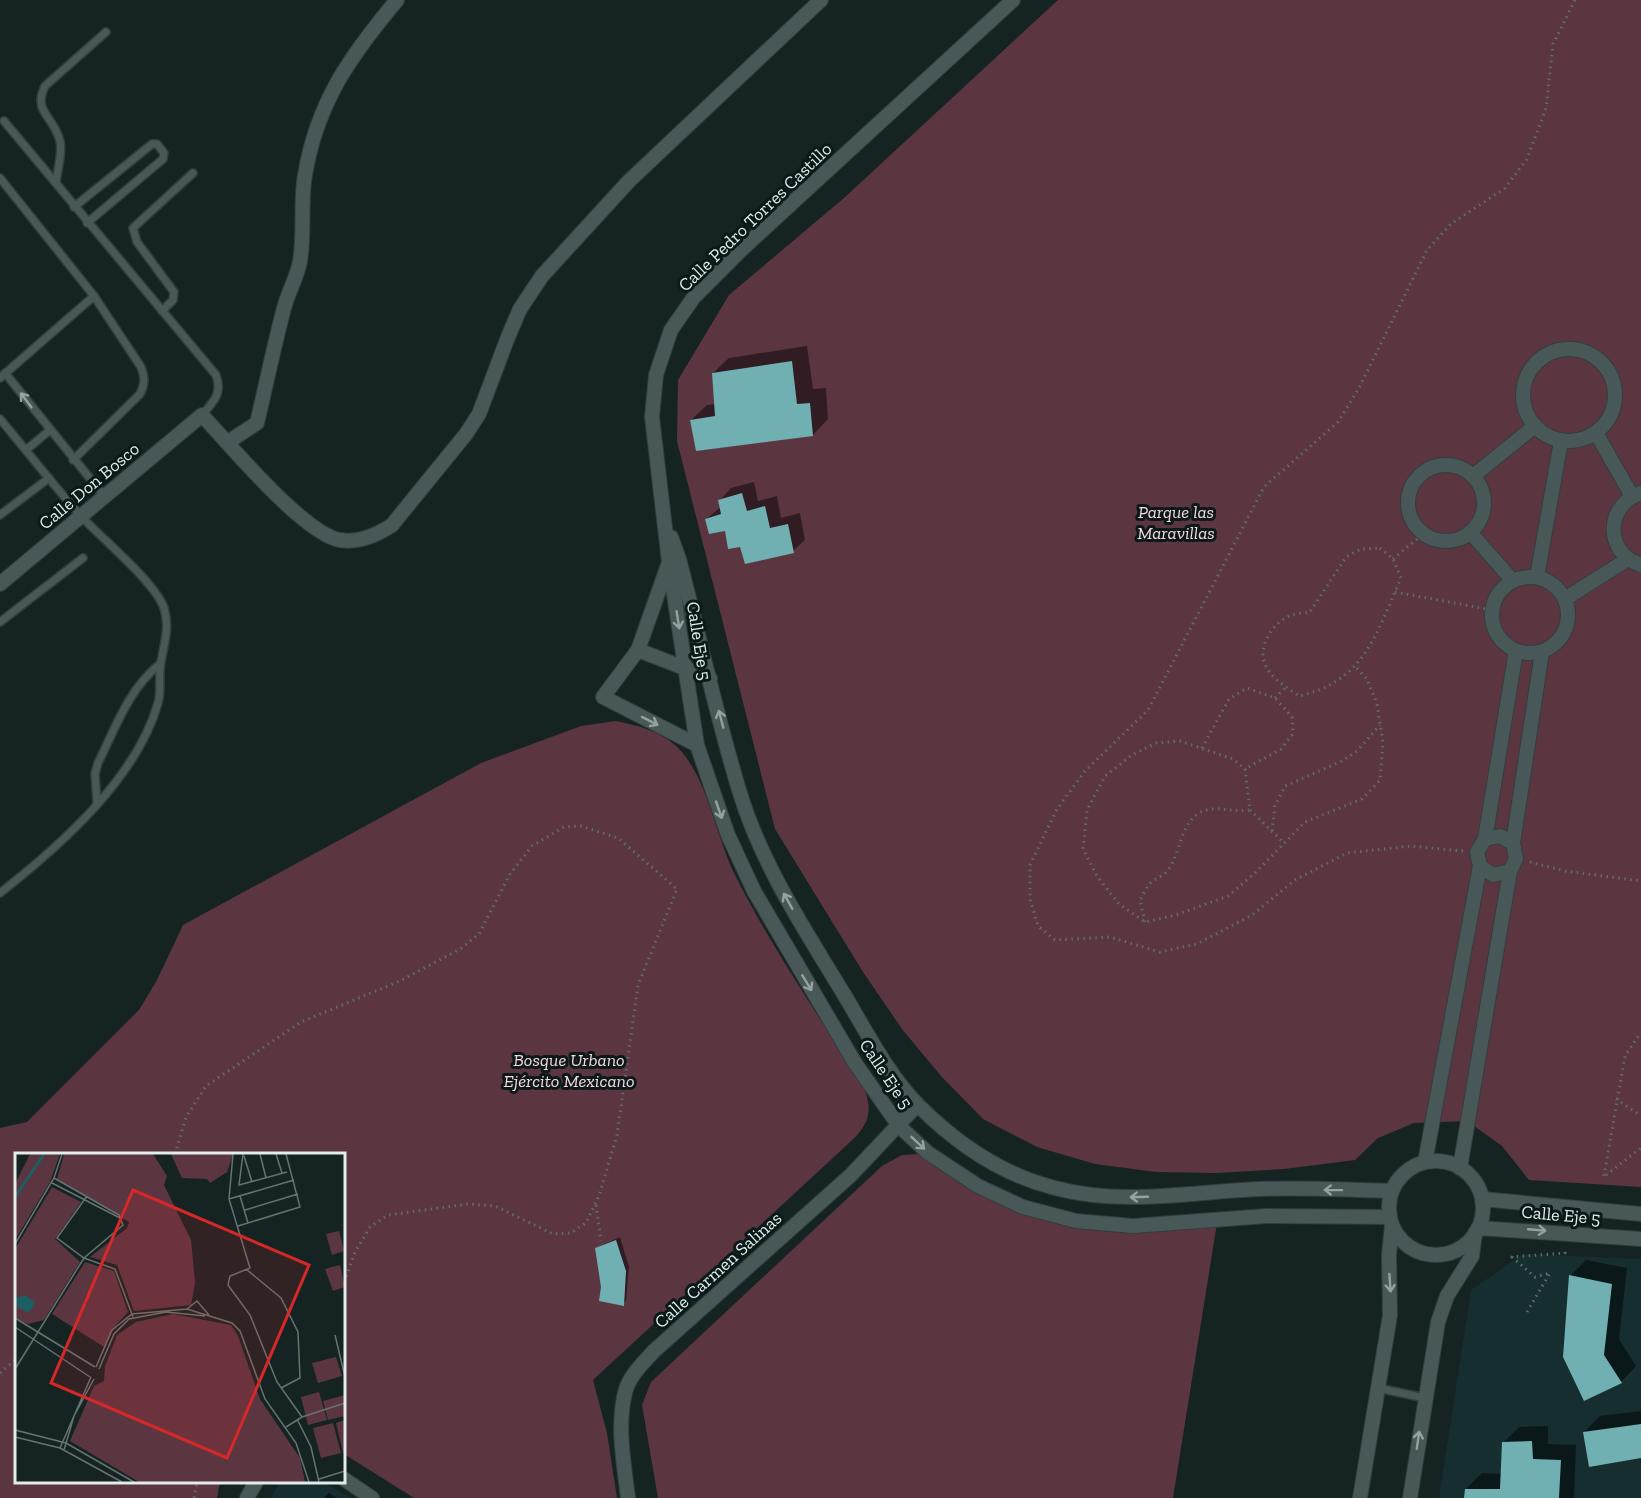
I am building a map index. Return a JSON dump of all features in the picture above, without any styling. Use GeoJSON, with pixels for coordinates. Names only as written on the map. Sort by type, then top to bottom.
{"type":"FeatureCollection","features":[{"type":"Feature","properties":{"kind":"street"},"geometry":{"type":"LineString","coordinates":[[228,442],[257,423],[285,304],[296,280],[301,254],[305,176],[313,138],[328,98],[355,51],[397,0]]}},
{"type":"Feature","properties":{"kind":"street"},"geometry":{"type":"LineString","coordinates":[[202,415],[303,520],[325,535],[342,540],[359,539],[376,535],[392,525],[466,434],[479,414],[512,328],[542,276],[628,181],[821,0]]}},
{"type":"Feature","properties":{"kind":"street","name":"Calle Pedro Torres Castillo"},"geometry":{"type":"LineString","coordinates":[[674,560],[665,523],[652,417],[656,375],[670,330],[694,297],[742,249],[1013,0]]}},
{"type":"Feature","properties":{"kind":"street"},"geometry":{"type":"LineString","coordinates":[[1571,349],[1586,352],[1599,360],[1609,372],[1615,386],[1615,401],[1611,416],[1596,433],[1576,442],[1561,441],[1546,436],[1526,414],[1523,398],[1524,383],[1531,369],[1548,354],[1571,349]]}},
{"type":"Feature","properties":{"kind":"street","name":"Calle Don Bosco"},"geometry":{"type":"LineString","coordinates":[[0,584],[202,415]]}},
{"type":"Feature","properties":{"kind":"street"},"geometry":{"type":"LineString","coordinates":[[1473,476],[1535,426]]}},
{"type":"Feature","properties":{"kind":"street"},"geometry":{"type":"LineString","coordinates":[[1565,599],[1634,562],[1614,539],[1612,527],[1618,509],[1636,494],[1596,433]]}},
{"type":"Feature","properties":{"kind":"street"},"geometry":{"type":"LineString","coordinates":[[1537,577],[1561,441]]}},
{"type":"Feature","properties":{"kind":"street"},"geometry":{"type":"LineString","coordinates":[[1451,465],[1473,476],[1480,487],[1483,512],[1470,532],[1447,541],[1423,534],[1412,519],[1407,501],[1417,478],[1427,469],[1451,465]]}},
{"type":"Feature","properties":{"kind":"street"},"geometry":{"type":"LineString","coordinates":[[1470,532],[1513,581]]}},
{"type":"Feature","properties":{"kind":"street"},"geometry":{"type":"LineString","coordinates":[[674,560],[638,650],[603,697],[697,744]]}},
{"type":"Feature","properties":{"kind":"street","name":"Calle Eje 5"},"geometry":{"type":"LineString","coordinates":[[674,560],[685,666],[697,744],[728,835],[754,891],[855,1063],[899,1126],[928,1153],[978,1186],[1023,1207],[1076,1221],[1133,1226],[1266,1216],[1391,1221]]}},
{"type":"Feature","properties":{"kind":"street","name":"Calle Eje 5"},"geometry":{"type":"LineString","coordinates":[[674,560],[710,678],[739,790],[779,885],[866,1032],[917,1105],[942,1128],[984,1159],[1020,1176],[1055,1188],[1086,1194],[1132,1198],[1261,1189],[1392,1191]]}},
{"type":"Feature","properties":{"kind":"street"},"geometry":{"type":"LineString","coordinates":[[1537,577],[1558,589],[1565,599],[1569,611],[1568,624],[1563,636],[1554,646],[1542,652],[1516,651],[1505,644],[1497,634],[1492,610],[1503,588],[1513,581],[1537,577]]}},
{"type":"Feature","properties":{"kind":"street"},"geometry":{"type":"LineString","coordinates":[[638,650],[685,666],[710,678]]}},
{"type":"Feature","properties":{"kind":"street"},"geometry":{"type":"LineString","coordinates":[[1425,1162],[1478,859],[1485,839],[1516,651]]}},
{"type":"Feature","properties":{"kind":"street"},"geometry":{"type":"LineString","coordinates":[[1460,1168],[1513,865],[1513,843],[1542,652]]}},
{"type":"Feature","properties":{"kind":"street"},"geometry":{"type":"LineString","coordinates":[[1485,839],[1500,836],[1513,843]]}},
{"type":"Feature","properties":{"kind":"street"},"geometry":{"type":"LineString","coordinates":[[1478,859],[1493,875],[1513,865]]}},
{"type":"Feature","properties":{"kind":"street","name":"Calle Carmen Salinas"},"geometry":{"type":"LineString","coordinates":[[628,1498],[621,1436],[622,1412],[627,1388],[636,1371],[654,1351],[851,1175],[917,1105]]}},
{"type":"Feature","properties":{"kind":"street"},"geometry":{"type":"LineString","coordinates":[[1360,1498],[1390,1315],[1389,1255],[1392,1191],[1400,1178],[1411,1168],[1425,1162],[1443,1162],[1460,1168],[1470,1176],[1482,1199],[1482,1214],[1472,1256],[1447,1296],[1438,1322],[1410,1498]]}},
{"type":"Feature","properties":{"kind":"street","name":"Calle Eje 5"},"geometry":{"type":"LineString","coordinates":[[1482,1199],[1641,1214]]}},
{"type":"Feature","properties":{"kind":"street"},"geometry":{"type":"LineString","coordinates":[[1391,1221],[1399,1238],[1410,1247],[1431,1254],[1453,1252],[1466,1244],[1477,1230]]}},
{"type":"Feature","properties":{"kind":"street","name":"Calle Eje 5"},"geometry":{"type":"LineString","coordinates":[[1477,1230],[1641,1239]]}},
{"type":"Feature","properties":{"kind":"street"},"geometry":{"type":"LineString","coordinates":[[345,1480],[372,1498]]}},
{"type":"Feature","properties":{"kind":"street"},"geometry":{"type":"LineString","coordinates":[[247,1498],[255,1483]]}},
{"type":"Feature","properties":{"kind":"lane"},"geometry":{"type":"LineString","coordinates":[[56,183],[60,143],[54,124],[40,106],[39,98],[45,86],[106,32]]}},
{"type":"Feature","properties":{"kind":"lane"},"geometry":{"type":"LineString","coordinates":[[4,121],[216,375],[220,387],[217,397],[202,415]]}},
{"type":"Feature","properties":{"kind":"lane"},"geometry":{"type":"LineString","coordinates":[[74,207],[152,144],[157,144],[164,153],[164,159],[87,223]]}},
{"type":"Feature","properties":{"kind":"lane"},"geometry":{"type":"LineString","coordinates":[[162,311],[173,300],[174,292],[137,242],[133,228],[193,173]]}},
{"type":"Feature","properties":{"kind":"lane"},"geometry":{"type":"LineString","coordinates":[[0,178],[94,296],[141,367],[144,386],[140,394],[73,460]]}},
{"type":"Feature","properties":{"kind":"lane"},"geometry":{"type":"LineString","coordinates":[[94,296],[3,375],[105,497]]}},
{"type":"Feature","properties":{"kind":"lane"},"geometry":{"type":"LineString","coordinates":[[0,419],[81,516],[150,587],[164,607],[167,626],[160,664],[161,685],[151,724],[121,777],[40,861],[0,893]]}},
{"type":"Feature","properties":{"kind":"lane"},"geometry":{"type":"LineString","coordinates":[[26,450],[50,430]]}},
{"type":"Feature","properties":{"kind":"lane"},"geometry":{"type":"LineString","coordinates":[[0,515],[49,478]]}},
{"type":"Feature","properties":{"kind":"lane"},"geometry":{"type":"LineString","coordinates":[[0,622],[82,558]]}},
{"type":"Feature","properties":{"kind":"lane"},"geometry":{"type":"LineString","coordinates":[[96,802],[95,774],[98,763],[131,697],[145,677],[160,664]]}},
{"type":"Feature","properties":{"kind":"lane"},"geometry":{"type":"LineString","coordinates":[[1378,1388],[1425,1398]]}},
{"type":"Feature","properties":{"kind":"path"},"geometry":{"type":"LineString","coordinates":[[1478,859],[1411,846],[1347,854],[1295,880],[1252,915],[1197,944],[1160,952],[1110,937],[1055,939],[1038,926],[1030,899],[1030,865],[1057,809],[1085,771],[1148,710],[1264,487],[1338,422],[1359,388],[1427,250],[1451,224],[1505,188],[1527,159],[1546,108],[1553,44],[1575,0]]}},
{"type":"Feature","properties":{"kind":"path"},"geometry":{"type":"LineString","coordinates":[[1393,559],[1423,534]]}},
{"type":"Feature","properties":{"kind":"path"},"geometry":{"type":"LineString","coordinates":[[1380,548],[1393,559],[1401,578],[1395,592],[1372,641],[1349,675],[1322,691],[1299,696],[1286,687],[1264,664],[1264,645],[1272,630],[1290,615],[1311,612],[1346,557],[1361,549],[1380,548]]}},
{"type":"Feature","properties":{"kind":"path"},"geometry":{"type":"LineString","coordinates":[[1395,592],[1492,610]]}},
{"type":"Feature","properties":{"kind":"path"},"geometry":{"type":"LineString","coordinates":[[1284,843],[1250,810],[1245,769],[1233,759],[1180,741],[1164,742],[1132,755],[1106,776],[1087,810],[1083,849],[1097,876],[1119,904],[1145,922],[1176,915],[1228,896],[1284,843],[1305,822],[1362,799],[1380,780],[1383,743],[1377,704],[1367,679],[1355,666]]}},
{"type":"Feature","properties":{"kind":"path"},"geometry":{"type":"LineString","coordinates":[[1275,698],[1286,687]]}},
{"type":"Feature","properties":{"kind":"path"},"geometry":{"type":"LineString","coordinates":[[1202,748],[1229,699],[1247,688],[1275,698],[1292,717],[1293,734],[1281,749],[1245,769]]}},
{"type":"Feature","properties":{"kind":"path"},"geometry":{"type":"LineString","coordinates":[[1272,831],[1275,806],[1285,786],[1302,776],[1340,762],[1357,751],[1380,725]]}},
{"type":"Feature","properties":{"kind":"path"},"geometry":{"type":"LineString","coordinates":[[1145,922],[1140,900],[1151,881],[1167,873],[1179,853],[1181,836],[1193,818],[1212,809],[1233,812],[1250,810]]}},
{"type":"Feature","properties":{"kind":"path"},"geometry":{"type":"LineString","coordinates":[[176,1153],[186,1117],[206,1086],[301,1022],[400,981],[460,949],[479,934],[510,874],[532,846],[564,827],[581,826],[596,829],[627,843],[677,889],[638,985],[617,1135],[596,1204],[586,1223],[571,1233],[553,1234],[495,1206],[468,1204],[388,1215],[370,1227],[355,1252],[345,1280]]}},
{"type":"Feature","properties":{"kind":"path"},"geometry":{"type":"LineString","coordinates":[[1513,865],[1641,881]]}},
{"type":"Feature","properties":{"kind":"path"},"geometry":{"type":"LineString","coordinates":[[1641,1032],[1625,1056],[1616,1099],[1611,1152],[1604,1176],[1641,1148]]}},
{"type":"Feature","properties":{"kind":"path"},"geometry":{"type":"LineString","coordinates":[[1616,1099],[1641,1116]]}},
{"type":"Feature","properties":{"kind":"path"},"geometry":{"type":"LineString","coordinates":[[596,1204],[595,1218],[601,1241]]}},
{"type":"Feature","properties":{"kind":"path"},"geometry":{"type":"LineString","coordinates":[[1527,1312],[1550,1273],[1535,1277],[1512,1257],[1565,1253],[1564,1245],[1554,1245]]}},
{"type":"Feature","properties":{"kind":"path"},"geometry":{"type":"LineString","coordinates":[[0,1373],[15,1360]]}},
{"type":"Feature","properties":{"kind":"path"},"geometry":{"type":"LineString","coordinates":[[194,1498],[197,1483]]}},
{"type":"Feature","properties":{"kind":"shaded area"},"geometry":{"type":"Polygon","coordinates":[[[1523,1254],[1641,1259],[1641,1498],[1439,1498],[1471,1290],[1523,1254]]]}},
{"type":"Feature","properties":{"kind":"shaded area"},"geometry":{"type":"Polygon","coordinates":[[[278,1483],[325,1483],[351,1498],[271,1498],[278,1483]]]}},
{"type":"Feature","properties":{"kind":"green space","name":"Parque las Maravillas"},"geometry":{"type":"Polygon","coordinates":[[[1058,0],[1641,0],[1641,1187],[1529,1180],[1502,1146],[1467,1121],[1414,1123],[1378,1138],[1355,1160],[1284,1169],[1216,1173],[1156,1172],[1095,1164],[1037,1147],[983,1119],[941,1076],[902,1029],[863,972],[775,829],[677,441],[678,380],[729,295],[844,198],[1058,0]]]}},
{"type":"Feature","properties":{"kind":"green space","name":"Bosque Urbano Ejército Mexicano"},"geometry":{"type":"Polygon","coordinates":[[[616,721],[643,728],[659,734],[674,744],[691,764],[699,779],[736,877],[781,958],[864,1088],[869,1110],[863,1127],[851,1141],[593,1380],[607,1433],[617,1498],[414,1498],[345,1455],[345,1153],[15,1153],[15,1483],[220,1483],[217,1498],[0,1498],[0,1128],[27,1122],[139,1010],[157,980],[183,925],[481,763],[581,726],[616,721]]]}},
{"type":"Feature","properties":{"kind":"green space"},"geometry":{"type":"Polygon","coordinates":[[[918,1154],[1053,1218],[1217,1223],[1173,1498],[658,1498],[642,1405],[651,1382],[882,1166],[902,1155],[918,1154]]]}},
{"type":"Feature","properties":{"kind":"building"},"geometry":{"type":"Polygon","coordinates":[[[792,361],[797,404],[810,403],[813,436],[696,451],[690,420],[715,416],[712,373],[792,361]]]}},
{"type":"Feature","properties":{"kind":"building"},"geometry":{"type":"Polygon","coordinates":[[[742,493],[747,511],[765,506],[770,528],[788,524],[794,553],[745,564],[740,547],[728,549],[725,531],[709,534],[705,519],[721,514],[718,500],[742,493]]]}},
{"type":"Feature","properties":{"kind":"building"},"geometry":{"type":"Polygon","coordinates":[[[616,1240],[626,1271],[624,1306],[599,1301],[601,1287],[595,1248],[616,1240]]]}},
{"type":"Feature","properties":{"kind":"building"},"geometry":{"type":"Polygon","coordinates":[[[1569,1275],[1612,1284],[1604,1355],[1622,1383],[1584,1401],[1563,1357],[1569,1275]]]}},
{"type":"Feature","properties":{"kind":"building"},"geometry":{"type":"Polygon","coordinates":[[[1641,1424],[1641,1458],[1589,1467],[1583,1432],[1641,1424]]]}},
{"type":"Feature","properties":{"kind":"building"},"geometry":{"type":"Polygon","coordinates":[[[1532,1441],[1533,1459],[1561,1460],[1559,1498],[1464,1498],[1465,1489],[1500,1489],[1502,1442],[1532,1441]]]}}]}
